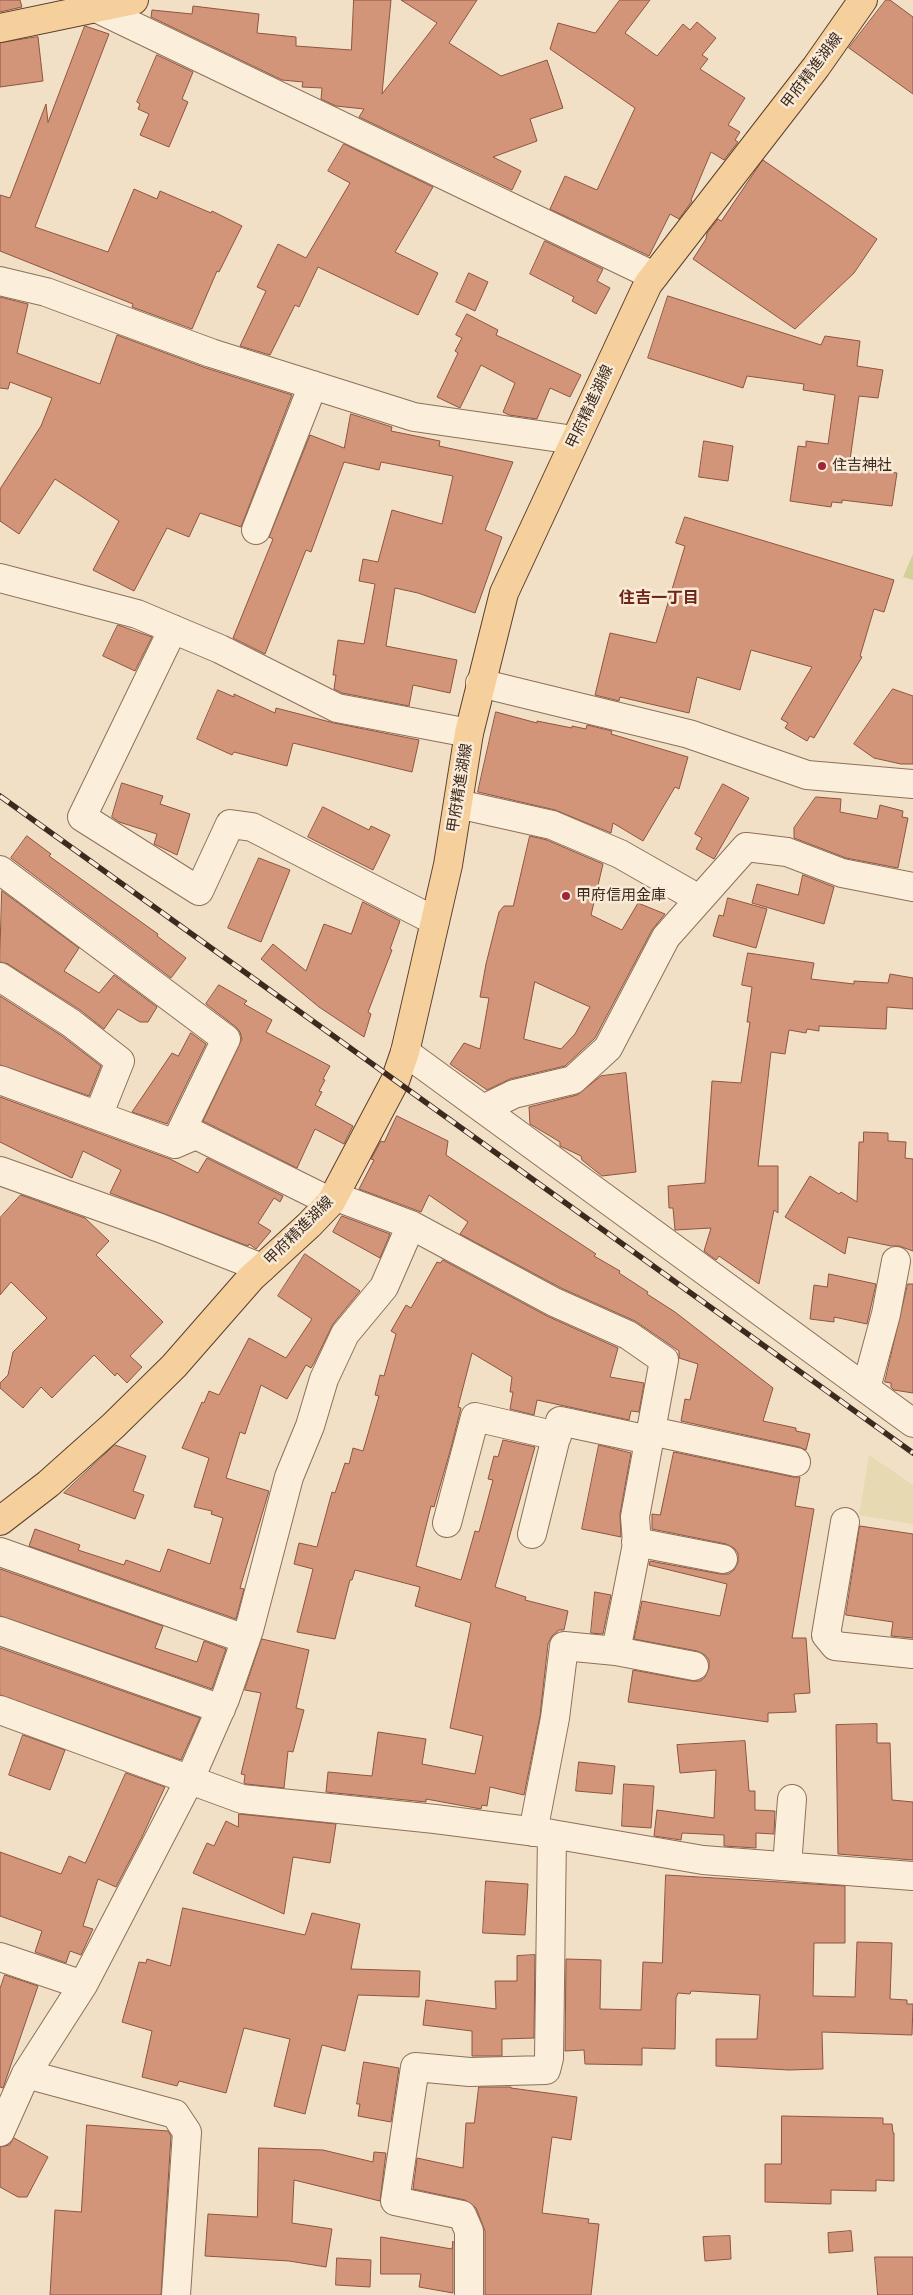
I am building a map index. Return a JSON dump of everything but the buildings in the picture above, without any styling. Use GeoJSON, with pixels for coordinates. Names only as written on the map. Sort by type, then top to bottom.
{"type":"FeatureCollection","features":[{"type":"Feature","properties":{"kind":"main road"},"geometry":{"type":"LineString","coordinates":[[0,28],[66,7],[96,8],[134,0]]}},
{"type":"Feature","properties":{"kind":"main road","name":"甲府精進湖線"},"geometry":{"type":"LineString","coordinates":[[0,1521],[48,1484],[113,1426],[174,1366],[250,1278],[332,1199],[395,1080],[405,1052],[435,921],[458,804],[469,733],[504,593],[648,284],[816,68],[863,0]]}},
{"type":"Feature","properties":{"kind":"street"},"geometry":{"type":"LineString","coordinates":[[96,8],[654,276]]}},
{"type":"Feature","properties":{"kind":"street"},"geometry":{"type":"LineString","coordinates":[[0,281],[46,292],[211,353],[414,417],[574,440]]}},
{"type":"Feature","properties":{"kind":"street"},"geometry":{"type":"LineString","coordinates":[[256,530],[313,385]]}},
{"type":"Feature","properties":{"kind":"street"},"geometry":{"type":"LineString","coordinates":[[0,578],[136,614],[220,649],[337,708],[469,733]]}},
{"type":"Feature","properties":{"kind":"street"},"geometry":{"type":"LineString","coordinates":[[173,629],[82,817],[199,891],[230,824],[252,828],[435,921]]}},
{"type":"Feature","properties":{"kind":"street"},"geometry":{"type":"LineString","coordinates":[[480,684],[689,734],[806,775],[913,784]]}},
{"type":"Feature","properties":{"kind":"street"},"geometry":{"type":"LineString","coordinates":[[458,804],[552,825],[620,854],[699,899]]}},
{"type":"Feature","properties":{"kind":"street"},"geometry":{"type":"LineString","coordinates":[[483,1109],[514,1094],[574,1080],[608,1048],[666,937],[746,847],[786,852],[842,873],[913,887]]}},
{"type":"Feature","properties":{"kind":"street"},"geometry":{"type":"LineString","coordinates":[[0,870],[226,1039],[175,1144]]}},
{"type":"Feature","properties":{"kind":"street"},"geometry":{"type":"LineString","coordinates":[[0,977],[71,1023],[120,1061],[98,1116]]}},
{"type":"Feature","properties":{"kind":"street"},"geometry":{"type":"LineString","coordinates":[[405,1052],[913,1423]]}},
{"type":"Feature","properties":{"kind":"street"},"geometry":{"type":"LineString","coordinates":[[0,1080],[175,1144],[196,1135],[332,1199],[412,1225],[554,1302],[628,1335],[664,1360],[635,1517],[636,1542],[616,1651]]}},
{"type":"Feature","properties":{"kind":"street"},"geometry":{"type":"LineString","coordinates":[[0,1171],[160,1228],[262,1268]]}},
{"type":"Feature","properties":{"kind":"street"},"geometry":{"type":"LineString","coordinates":[[0,2132],[26,2074],[82,1985],[190,1779],[221,1709],[245,1639],[289,1477],[310,1426],[324,1378],[345,1334],[384,1287],[412,1225]]}},
{"type":"Feature","properties":{"kind":"street"},"geometry":{"type":"LineString","coordinates":[[866,1388],[886,1314],[896,1261]]}},
{"type":"Feature","properties":{"kind":"street"},"geometry":{"type":"LineString","coordinates":[[447,1523],[475,1417],[557,1436]]}},
{"type":"Feature","properties":{"kind":"street"},"geometry":{"type":"LineString","coordinates":[[532,1534],[560,1421],[796,1462]]}},
{"type":"Feature","properties":{"kind":"street"},"geometry":{"type":"LineString","coordinates":[[845,1522],[826,1635],[834,1646],[913,1654]]}},
{"type":"Feature","properties":{"kind":"street"},"geometry":{"type":"LineString","coordinates":[[636,1542],[723,1558]]}},
{"type":"Feature","properties":{"kind":"street"},"geometry":{"type":"LineString","coordinates":[[0,1552],[245,1639]]}},
{"type":"Feature","properties":{"kind":"street"},"geometry":{"type":"LineString","coordinates":[[0,1631],[221,1709]]}},
{"type":"Feature","properties":{"kind":"street"},"geometry":{"type":"LineString","coordinates":[[469,2295],[469,2231],[462,2215],[395,2201],[415,2067],[470,2072],[546,2070],[549,2058],[542,1833],[564,1646],[616,1651],[694,1666]]}},
{"type":"Feature","properties":{"kind":"street"},"geometry":{"type":"LineString","coordinates":[[0,1710],[242,1799],[435,1819],[542,1833],[703,1860],[913,1876]]}},
{"type":"Feature","properties":{"kind":"street"},"geometry":{"type":"LineString","coordinates":[[788,1866],[792,1799]]}},
{"type":"Feature","properties":{"kind":"street"},"geometry":{"type":"LineString","coordinates":[[0,1957],[82,1985]]}},
{"type":"Feature","properties":{"kind":"street"},"geometry":{"type":"LineString","coordinates":[[26,2074],[175,2114],[187,2132],[176,2295]]}},
{"type":"Feature","properties":{"kind":"shaded area"},"geometry":{"type":"Polygon","coordinates":[[[869,1455],[913,1485],[913,1524],[859,1515],[869,1455]]]}},
{"type":"Feature","properties":{"kind":"green space"},"geometry":{"type":"Polygon","coordinates":[[[913,554],[913,580],[903,577],[913,554]]]}},
{"type":"Feature","properties":{"kind":"railway"},"geometry":{"type":"LineString","coordinates":[[0,796],[913,1453]]}},
{"type":"Feature","properties":{"kind":"place","name":"住吉神社"},"geometry":{"type":"Point","coordinates":[822,466]}},
{"type":"Feature","properties":{"kind":"place","name":"甲府信用金庫"},"geometry":{"type":"Point","coordinates":[566,896]}},
{"type":"Feature","properties":{"kind":"district","name":"住吉一丁目"},"geometry":{"type":"Point","coordinates":[659,598]}}]}
